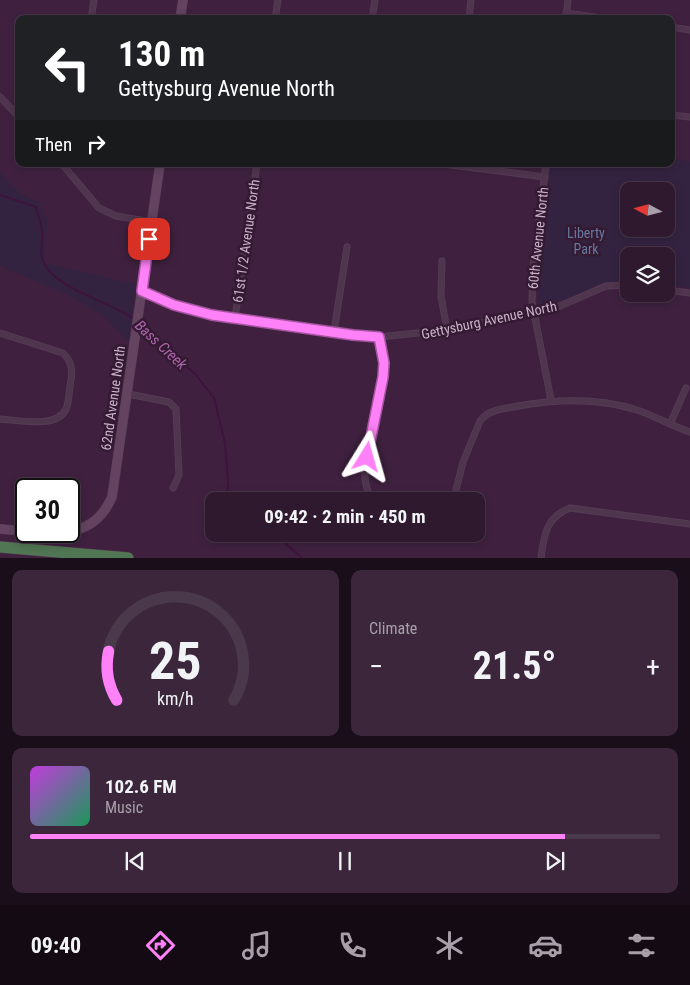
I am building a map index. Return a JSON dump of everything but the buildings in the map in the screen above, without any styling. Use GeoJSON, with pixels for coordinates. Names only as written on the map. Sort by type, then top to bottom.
{"type":"FeatureCollection","features":[{"type":"Feature","properties":{"kind":"highway"},"geometry":{"type":"LineString","coordinates":[[0,547],[128,558]]}},
{"type":"Feature","properties":{"kind":"street"},"geometry":{"type":"LineString","coordinates":[[92,15],[94,0]]}},
{"type":"Feature","properties":{"kind":"street"},"geometry":{"type":"LineString","coordinates":[[181,15],[183,0]]}},
{"type":"Feature","properties":{"kind":"street"},"geometry":{"type":"LineString","coordinates":[[276,15],[278,0]]}},
{"type":"Feature","properties":{"kind":"street"},"geometry":{"type":"LineString","coordinates":[[373,15],[375,0]]}},
{"type":"Feature","properties":{"kind":"street"},"geometry":{"type":"LineString","coordinates":[[469,15],[471,0]]}},
{"type":"Feature","properties":{"kind":"street"},"geometry":{"type":"LineString","coordinates":[[566,15],[568,0]]}},
{"type":"Feature","properties":{"kind":"street"},"geometry":{"type":"LineString","coordinates":[[675,28],[690,30]]}},
{"type":"Feature","properties":{"kind":"street"},"geometry":{"type":"LineString","coordinates":[[0,97],[15,113]]}},
{"type":"Feature","properties":{"kind":"street"},"geometry":{"type":"LineString","coordinates":[[675,116],[690,118]]}},
{"type":"Feature","properties":{"kind":"street"},"geometry":{"type":"LineString","coordinates":[[65,167],[99,208],[116,216],[152,222]]}},
{"type":"Feature","properties":{"kind":"street","name":"62nd Avenue North"},"geometry":{"type":"LineString","coordinates":[[80,529],[103,515],[112,497],[160,167]]}},
{"type":"Feature","properties":{"kind":"street","name":"61st 1/2 Avenue North"},"geometry":{"type":"LineString","coordinates":[[235,318],[257,167]]}},
{"type":"Feature","properties":{"kind":"street"},"geometry":{"type":"LineString","coordinates":[[471,167],[544,176]]}},
{"type":"Feature","properties":{"kind":"street","name":"60th Avenue North"},"geometry":{"type":"LineString","coordinates":[[546,167],[533,269],[533,312],[551,400]]}},
{"type":"Feature","properties":{"kind":"street"},"geometry":{"type":"LineString","coordinates":[[334,332],[347,247]]}},
{"type":"Feature","properties":{"kind":"street"},"geometry":{"type":"LineString","coordinates":[[442,261],[441,296],[446,330]]}},
{"type":"Feature","properties":{"kind":"street","name":"Gettysburg Avenue North"},"geometry":{"type":"LineString","coordinates":[[142,291],[192,311],[379,337],[446,330],[533,312],[573,302],[606,286],[620,285]]}},
{"type":"Feature","properties":{"kind":"street"},"geometry":{"type":"LineString","coordinates":[[675,291],[690,293]]}},
{"type":"Feature","properties":{"kind":"street"},"geometry":{"type":"LineString","coordinates":[[0,333],[63,353],[71,366],[67,408],[58,418],[45,421],[0,419]]}},
{"type":"Feature","properties":{"kind":"street"},"geometry":{"type":"LineString","coordinates":[[368,492],[365,481],[371,430],[383,377],[384,363],[379,337]]}},
{"type":"Feature","properties":{"kind":"street"},"geometry":{"type":"LineString","coordinates":[[670,424],[686,388]]}},
{"type":"Feature","properties":{"kind":"street"},"geometry":{"type":"LineString","coordinates":[[128,394],[170,402],[176,409],[179,475],[173,488]]}},
{"type":"Feature","properties":{"kind":"street"},"geometry":{"type":"LineString","coordinates":[[454,492],[466,456],[484,416],[494,410],[551,400],[580,401],[634,410],[690,432]]}},
{"type":"Feature","properties":{"kind":"street"},"geometry":{"type":"LineString","coordinates":[[541,558],[548,524],[554,516],[570,508],[690,524]]}},
{"type":"Feature","properties":{"kind":"street"},"geometry":{"type":"LineString","coordinates":[[0,529],[15,530]]}},
{"type":"Feature","properties":{"kind":"green space","name":"Liberty Park"},"geometry":{"type":"Polygon","coordinates":[[[675,159],[690,161],[690,288],[675,286],[675,247],[620,247],[620,281],[603,283],[571,298],[538,306],[538,263],[551,167],[675,167],[675,159]]]}},
{"type":"Feature","properties":{"kind":"green space"},"geometry":{"type":"Polygon","coordinates":[[[0,172],[20,193],[39,202],[47,222],[44,263],[136,284],[129,342],[103,316],[72,297],[0,266],[0,172]]]}},
{"type":"Feature","properties":{"kind":"waterway","name":"Bass Creek"},"geometry":{"type":"LineString","coordinates":[[0,195],[36,207],[42,231],[42,258],[47,268],[56,278],[134,319]]}},
{"type":"Feature","properties":{"kind":"waterway","name":"Bass Creek"},"geometry":{"type":"LineString","coordinates":[[140,324],[196,375],[214,398],[225,443],[227,492]]}},
{"type":"Feature","properties":{"kind":"waterway","name":"Bass Creek"},"geometry":{"type":"LineString","coordinates":[[284,542],[302,558]]}},
{"type":"Feature","properties":{"kind":"route"},"geometry":{"type":"LineString","coordinates":[[149,239],[142,291],[174,305],[212,315],[379,337],[384,363],[382,389],[373,418],[367,457]]}}]}
